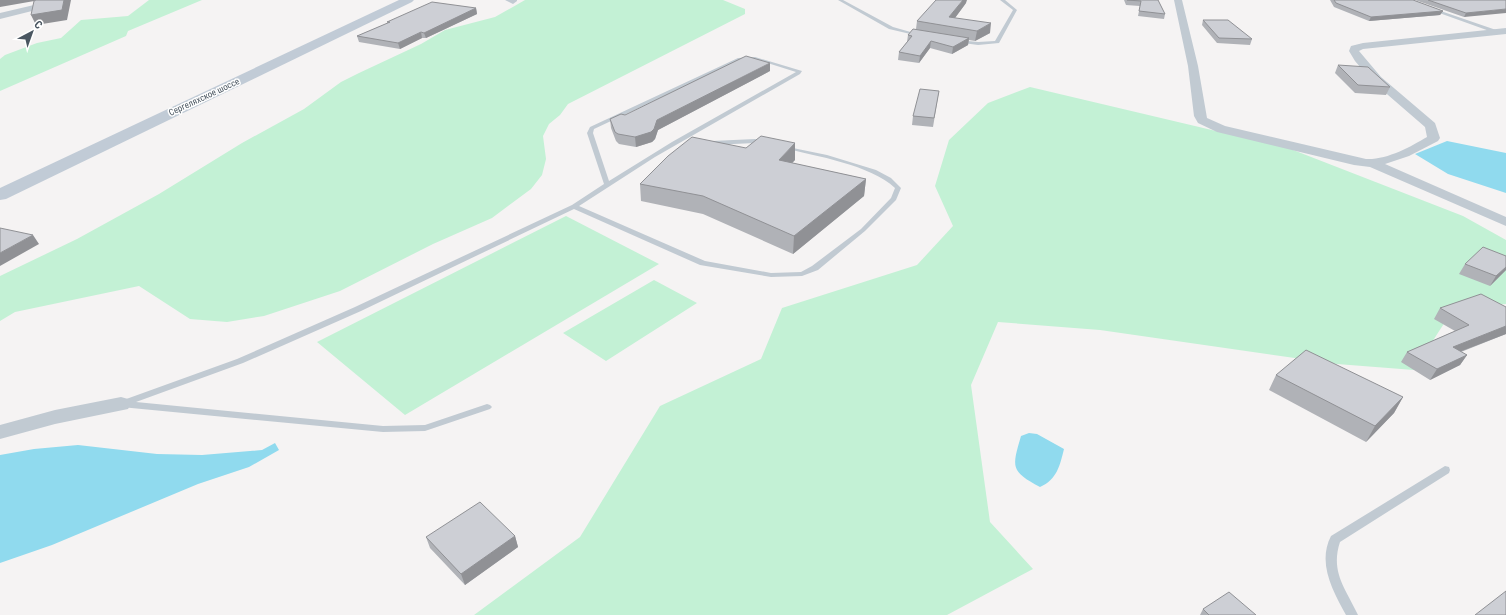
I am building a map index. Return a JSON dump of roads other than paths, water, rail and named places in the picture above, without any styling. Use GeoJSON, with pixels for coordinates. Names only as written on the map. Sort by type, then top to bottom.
{"type":"FeatureCollection","features":[{"type":"Feature","properties":{"kind":"main road","name":"Сергеляхское шоссе"},"geometry":{"type":"LineString","coordinates":[[0,195],[408,0]]}},
{"type":"Feature","properties":{"kind":"street"},"geometry":{"type":"LineString","coordinates":[[0,16],[37,7],[49,0]]}},
{"type":"Feature","properties":{"kind":"street"},"geometry":{"type":"LineString","coordinates":[[1178,0],[1193,66],[1200,116],[1202,120],[1221,129],[1354,161],[1371,163],[1380,162],[1424,145],[1434,138],[1431,126],[1373,74],[1356,56],[1354,50],[1355,48],[1502,32]]}},
{"type":"Feature","properties":{"kind":"street"},"geometry":{"type":"LineString","coordinates":[[1371,163],[1427,186],[1506,222]]}},
{"type":"Feature","properties":{"kind":"street"},"geometry":{"type":"LineString","coordinates":[[0,432],[55,417],[121,404]]}},
{"type":"Feature","properties":{"kind":"lane"},"geometry":{"type":"LineString","coordinates":[[840,0],[891,28],[924,36]]}},
{"type":"Feature","properties":{"kind":"lane"},"geometry":{"type":"LineString","coordinates":[[954,40],[977,44],[997,42],[1015,10],[1002,0]]}},
{"type":"Feature","properties":{"kind":"lane"},"geometry":{"type":"LineString","coordinates":[[1426,7],[1502,32]]}},
{"type":"Feature","properties":{"kind":"lane"},"geometry":{"type":"LineString","coordinates":[[121,404],[247,358],[358,309],[574,206],[671,145],[798,73],[799,71],[755,58],[740,59],[592,128],[590,133],[607,184]]}},
{"type":"Feature","properties":{"kind":"lane"},"geometry":{"type":"LineString","coordinates":[[702,143],[755,141],[771,144]]}},
{"type":"Feature","properties":{"kind":"lane"},"geometry":{"type":"LineString","coordinates":[[671,145],[687,144]]}},
{"type":"Feature","properties":{"kind":"lane"},"geometry":{"type":"LineString","coordinates":[[574,206],[703,263],[771,275],[802,274],[815,268],[863,230],[894,199],[898,188],[889,179],[874,171],[826,156],[779,145]]}},
{"type":"Feature","properties":{"kind":"lane"},"geometry":{"type":"LineString","coordinates":[[121,404],[383,429],[425,428],[487,407]]}},
{"type":"Feature","properties":{"kind":"lane"},"geometry":{"type":"LineString","coordinates":[[1352,615],[1337,587],[1330,565],[1331,549],[1336,539],[1445,470]]}},
{"type":"Feature","properties":{"kind":"water"},"geometry":{"type":"Polygon","coordinates":[[[1447,141],[1506,153],[1506,193],[1448,174],[1415,154],[1447,141]]]}},
{"type":"Feature","properties":{"kind":"water"},"geometry":{"type":"Polygon","coordinates":[[[1029,433],[1037,434],[1064,449],[1059,466],[1054,476],[1046,484],[1040,487],[1023,477],[1018,472],[1016,467],[1016,455],[1021,436],[1029,433]]]}},
{"type":"Feature","properties":{"kind":"water"},"geometry":{"type":"Polygon","coordinates":[[[275,443],[279,450],[249,467],[198,484],[52,545],[0,563],[0,455],[34,449],[78,445],[157,454],[202,455],[262,450],[275,443]]]}}]}
